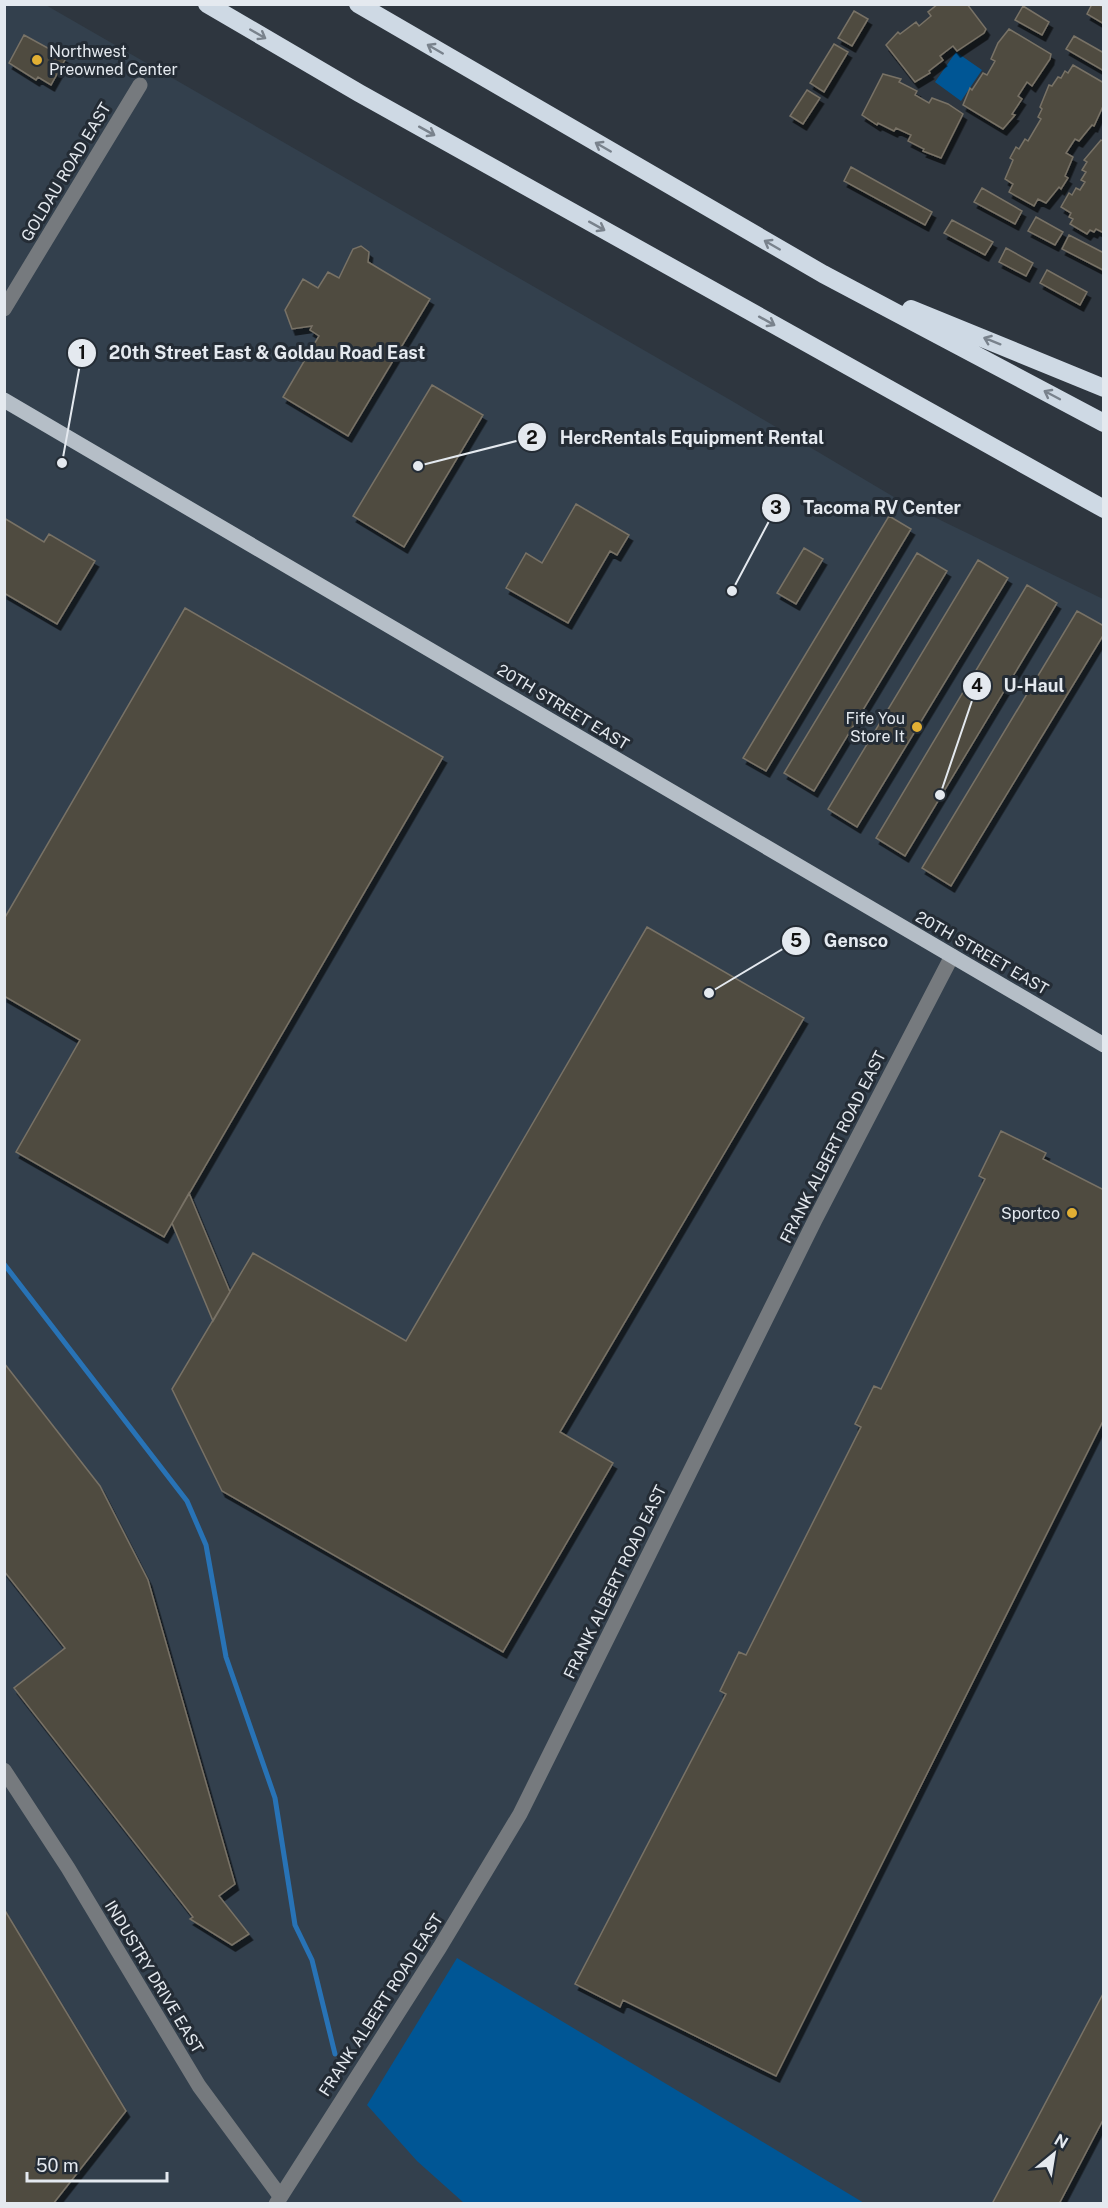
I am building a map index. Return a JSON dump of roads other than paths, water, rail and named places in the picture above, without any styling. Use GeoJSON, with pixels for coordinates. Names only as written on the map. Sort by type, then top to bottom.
{"type":"FeatureCollection","features":[{"type":"Feature","properties":{"kind":"highway"},"geometry":{"type":"LineString","coordinates":[[207,4],[359,93],[1104,509]]}},
{"type":"Feature","properties":{"kind":"highway"},"geometry":{"type":"LineString","coordinates":[[358,4],[823,274],[1104,423]]}},
{"type":"Feature","properties":{"kind":"highway"},"geometry":{"type":"LineString","coordinates":[[823,274],[1104,388]]}},
{"type":"Feature","properties":{"kind":"main road","name":"20TH STREET EAST"},"geometry":{"type":"LineString","coordinates":[[4,400],[1104,1045]]}},
{"type":"Feature","properties":{"kind":"street","name":"GOLDAU ROAD EAST"},"geometry":{"type":"LineString","coordinates":[[4,309],[140,85]]}},
{"type":"Feature","properties":{"kind":"street","name":"FRANK ALBERT ROAD EAST"},"geometry":{"type":"LineString","coordinates":[[278,2200],[440,1947],[520,1814],[815,1220],[952,956]]}},
{"type":"Feature","properties":{"kind":"street","name":"INDUSTRY DRIVE EAST"},"geometry":{"type":"LineString","coordinates":[[4,1770],[68,1868],[199,2086],[278,2200]]}},
{"type":"Feature","properties":{"kind":"waterway"},"geometry":{"type":"LineString","coordinates":[[4,1264],[187,1501],[206,1545],[226,1657],[275,1798],[295,1925],[312,1960],[335,2054]]}},
{"type":"Feature","properties":{"kind":"place","name":"Northwest Preowned Center"},"geometry":{"type":"Point","coordinates":[37,60]}},
{"type":"Feature","properties":{"kind":"place","name":"20th Street East & Goldau Road East"},"geometry":{"type":"Point","coordinates":[62,463]}},
{"type":"Feature","properties":{"kind":"place","name":"HercRentals Equipment Rental"},"geometry":{"type":"Point","coordinates":[418,466]}},
{"type":"Feature","properties":{"kind":"place","name":"Tacoma RV Center"},"geometry":{"type":"Point","coordinates":[732,591]}},
{"type":"Feature","properties":{"kind":"place","name":"Fife You Store It"},"geometry":{"type":"Point","coordinates":[917,727]}},
{"type":"Feature","properties":{"kind":"place","name":"U-Haul"},"geometry":{"type":"Point","coordinates":[940,795]}},
{"type":"Feature","properties":{"kind":"place","name":"Gensco"},"geometry":{"type":"Point","coordinates":[709,993]}},
{"type":"Feature","properties":{"kind":"place","name":"Sportco"},"geometry":{"type":"Point","coordinates":[1072,1213]}}]}
